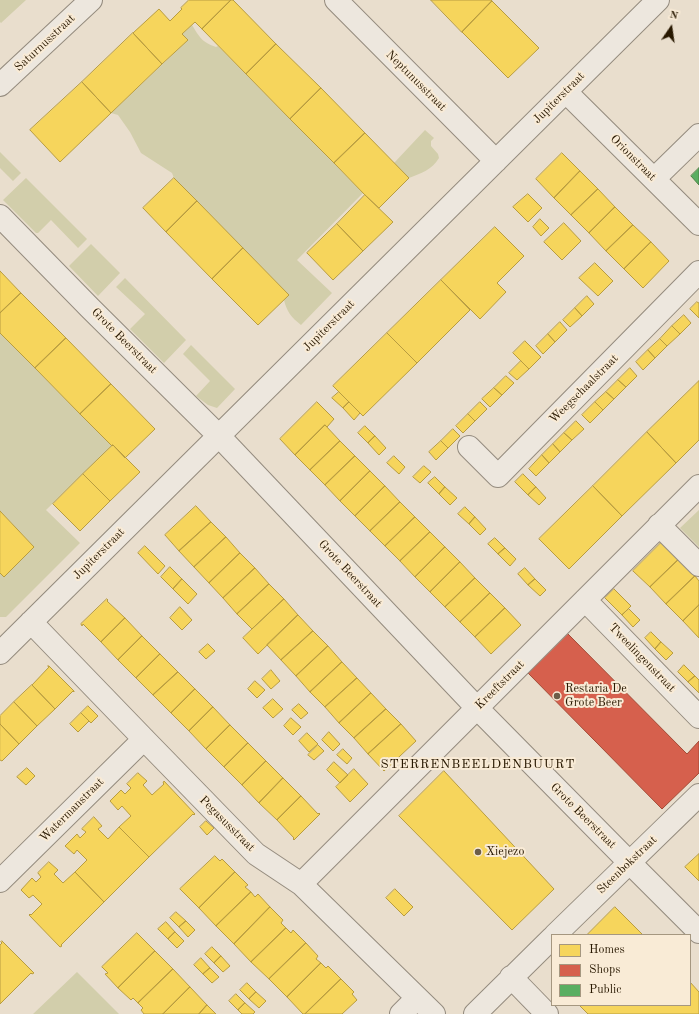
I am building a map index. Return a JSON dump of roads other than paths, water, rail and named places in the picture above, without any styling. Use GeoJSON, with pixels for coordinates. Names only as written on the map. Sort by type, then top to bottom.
{"type":"FeatureCollection","features":[{"type":"Feature","properties":{"kind":"street","name":"Saturnusstraat"},"geometry":{"type":"LineString","coordinates":[[0,86],[91,0]]}},
{"type":"Feature","properties":{"kind":"street","name":"Neptunusstraat"},"geometry":{"type":"LineString","coordinates":[[336,0],[496,161]]}},
{"type":"Feature","properties":{"kind":"street","name":"Jupiterstraat"},"geometry":{"type":"LineString","coordinates":[[0,653],[658,0]]}},
{"type":"Feature","properties":{"kind":"street","name":"Orionstraat"},"geometry":{"type":"LineString","coordinates":[[566,92],[699,224]]}},
{"type":"Feature","properties":{"kind":"street"},"geometry":{"type":"LineString","coordinates":[[654,179],[699,136]]}},
{"type":"Feature","properties":{"kind":"street","name":"Grote Beerstraat"},"geometry":{"type":"LineString","coordinates":[[0,216],[219,436],[477,708],[699,932]]}},
{"type":"Feature","properties":{"kind":"street","name":"Weegschaalstraat"},"geometry":{"type":"LineString","coordinates":[[469,447],[498,476],[699,272]]}},
{"type":"Feature","properties":{"kind":"street","name":"Kreeftstraat"},"geometry":{"type":"LineString","coordinates":[[301,884],[699,486]]}},
{"type":"Feature","properties":{"kind":"street"},"geometry":{"type":"LineString","coordinates":[[659,525],[699,565]]}},
{"type":"Feature","properties":{"kind":"street","name":"Tweelingenstraat"},"geometry":{"type":"LineString","coordinates":[[585,600],[699,717]]}},
{"type":"Feature","properties":{"kind":"street","name":"Pegasusstraat"},"geometry":{"type":"LineString","coordinates":[[31,622],[256,854],[301,884],[434,1014]]}},
{"type":"Feature","properties":{"kind":"street","name":"Watermanstraat"},"geometry":{"type":"LineString","coordinates":[[0,881],[144,739]]}},
{"type":"Feature","properties":{"kind":"street","name":"Steenbokstraat"},"geometry":{"type":"LineString","coordinates":[[556,934],[699,795]]}},
{"type":"Feature","properties":{"kind":"street"},"geometry":{"type":"LineString","coordinates":[[475,1014],[551,939]]}},
{"type":"Feature","properties":{"kind":"street"},"geometry":{"type":"LineString","coordinates":[[511,977],[547,1014]]}},
{"type":"Feature","properties":{"kind":"street"},"geometry":{"type":"LineString","coordinates":[[401,1014],[417,998]]}},
{"type":"Feature","properties":{"kind":"place","name":"Restaria De Grote Beer"},"geometry":{"type":"Point","coordinates":[557,696]}},
{"type":"Feature","properties":{"kind":"place","name":"Xiejezo"},"geometry":{"type":"Point","coordinates":[478,852]}},
{"type":"Feature","properties":{"kind":"district","name":"STERRENBEELDENBUURT"},"geometry":{"type":"Point","coordinates":[478,765]}}]}
